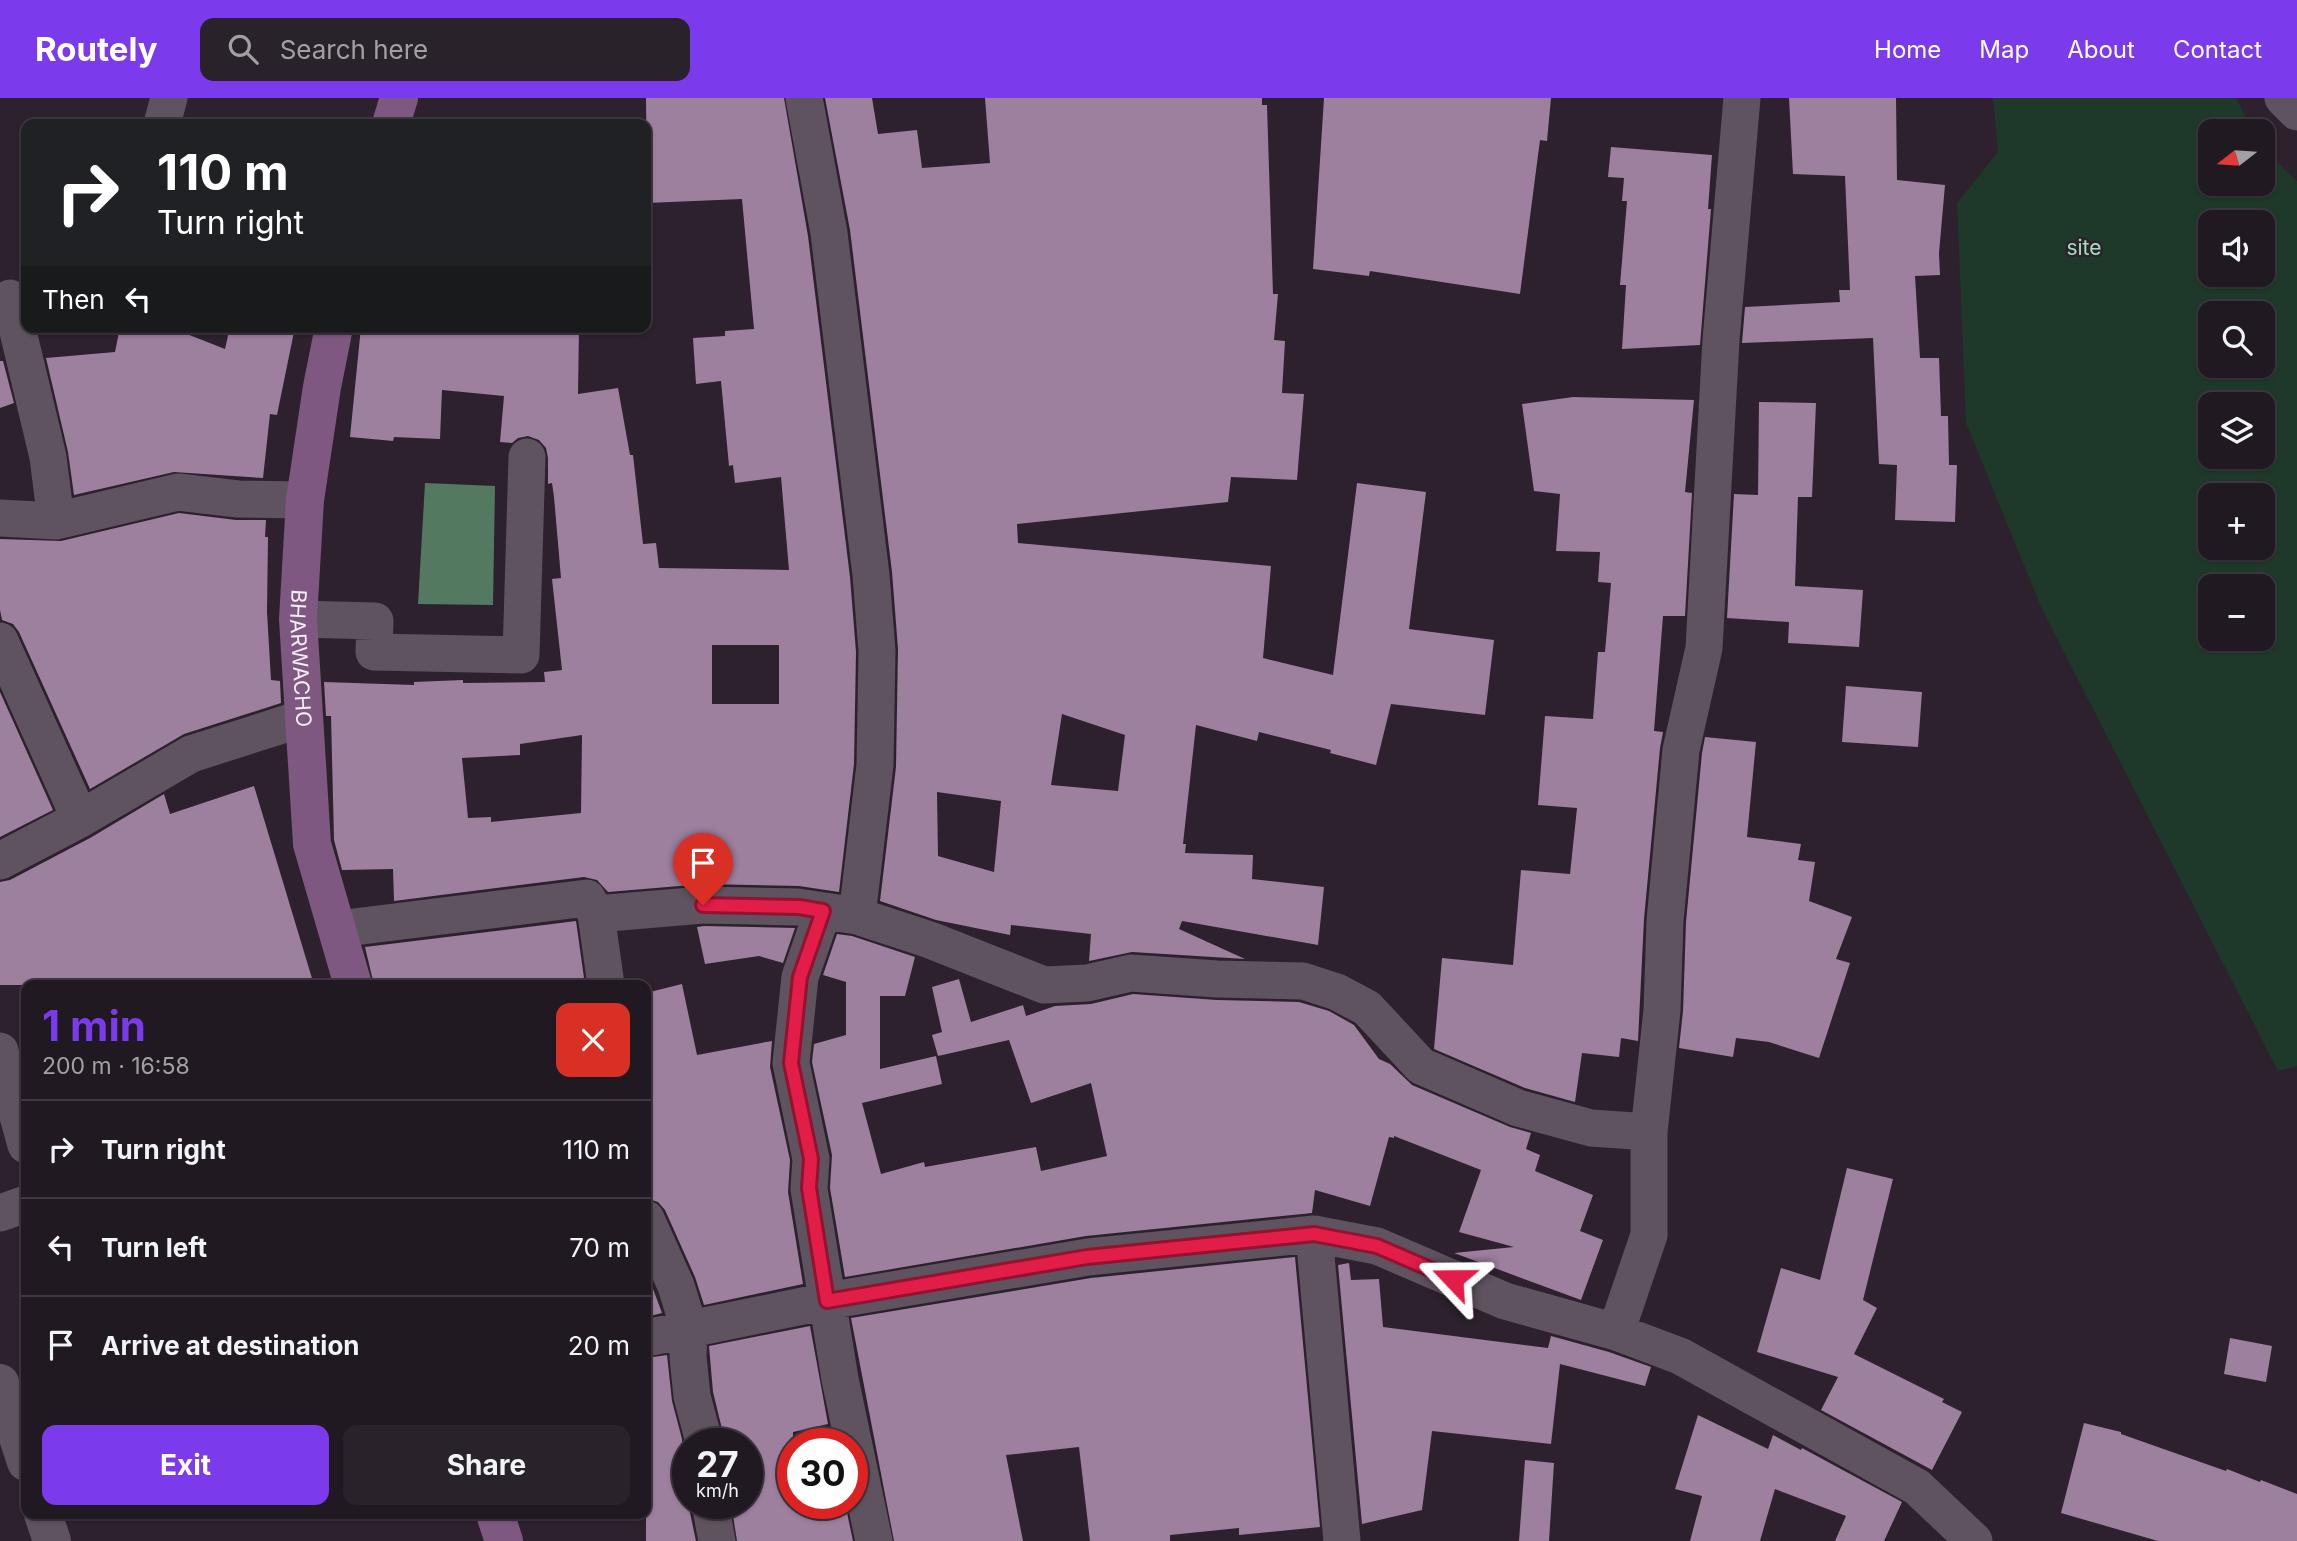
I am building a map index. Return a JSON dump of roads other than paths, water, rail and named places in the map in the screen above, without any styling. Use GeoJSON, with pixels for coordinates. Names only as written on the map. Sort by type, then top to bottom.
{"type":"FeatureCollection","features":[{"type":"Feature","properties":{"kind":"main road"},"geometry":{"type":"LineString","coordinates":[[393,119],[399,98]]}},
{"type":"Feature","properties":{"kind":"main road","name":"BHARWACHO"},"geometry":{"type":"LineString","coordinates":[[333,333],[321,387],[305,500],[298,619],[312,844],[352,980]]}},
{"type":"Feature","properties":{"kind":"main road"},"geometry":{"type":"LineString","coordinates":[[497,1519],[504,1541]]}},
{"type":"Feature","properties":{"kind":"street"},"geometry":{"type":"LineString","coordinates":[[163,119],[169,98]]}},
{"type":"Feature","properties":{"kind":"street"},"geometry":{"type":"LineString","coordinates":[[804,98],[829,233],[871,575],[877,651],[874,765],[840,914],[800,977],[791,1063],[811,1159],[809,1188],[840,1379],[874,1541]]}},
{"type":"Feature","properties":{"kind":"street"},"geometry":{"type":"LineString","coordinates":[[1616,1332],[1649,1235],[1649,1132],[1662,1010],[1665,921],[1681,750],[1704,649],[1721,340],[1742,98]]}},
{"type":"Feature","properties":{"kind":"street"},"geometry":{"type":"LineString","coordinates":[[2283,98],[2297,112]]}},
{"type":"Feature","properties":{"kind":"street"},"geometry":{"type":"LineString","coordinates":[[12,298],[48,457],[56,521]]}},
{"type":"Feature","properties":{"kind":"street"},"geometry":{"type":"LineString","coordinates":[[298,619],[375,621],[374,652],[522,655],[527,457]]}},
{"type":"Feature","properties":{"kind":"street"},"geometry":{"type":"LineString","coordinates":[[0,518],[56,521],[178,492],[239,499],[305,500]]}},
{"type":"Feature","properties":{"kind":"street"},"geometry":{"type":"LineString","coordinates":[[0,640],[80,819]]}},
{"type":"Feature","properties":{"kind":"street"},"geometry":{"type":"LineString","coordinates":[[0,861],[80,819],[191,754],[303,719]]}},
{"type":"Feature","properties":{"kind":"street"},"geometry":{"type":"LineString","coordinates":[[338,929],[587,898],[596,914],[605,980]]}},
{"type":"Feature","properties":{"kind":"street"},"geometry":{"type":"LineString","coordinates":[[596,914],[703,905],[799,907],[840,914],[930,940],[1044,985],[1087,984],[1131,973],[1303,981],[1337,992],[1367,1008],[1421,1066],[1518,1108],[1591,1128],[1649,1132]]}},
{"type":"Feature","properties":{"kind":"street"},"geometry":{"type":"LineString","coordinates":[[0,1051],[21,1127]]}},
{"type":"Feature","properties":{"kind":"street"},"geometry":{"type":"LineString","coordinates":[[0,1213],[21,1206]]}},
{"type":"Feature","properties":{"kind":"street"},"geometry":{"type":"LineString","coordinates":[[651,1230],[676,1286],[690,1328],[688,1357],[692,1396],[700,1428]]}},
{"type":"Feature","properties":{"kind":"street"},"geometry":{"type":"LineString","coordinates":[[1314,1234],[1342,1541]]}},
{"type":"Feature","properties":{"kind":"street"},"geometry":{"type":"LineString","coordinates":[[651,1337],[827,1301],[1087,1257],[1314,1234],[1377,1246],[1505,1301],[1616,1332],[1680,1356],[1917,1487],[1974,1541]]}},
{"type":"Feature","properties":{"kind":"street"},"geometry":{"type":"LineString","coordinates":[[0,1383],[21,1447]]}},
{"type":"Feature","properties":{"kind":"street"},"geometry":{"type":"LineString","coordinates":[[45,1519],[52,1541]]}},
{"type":"Feature","properties":{"kind":"street"},"geometry":{"type":"LineString","coordinates":[[713,1519],[717,1541]]}},
{"type":"Feature","properties":{"kind":"park label","name":"site"},"geometry":{"type":"Point","coordinates":[2084,247]}}]}
